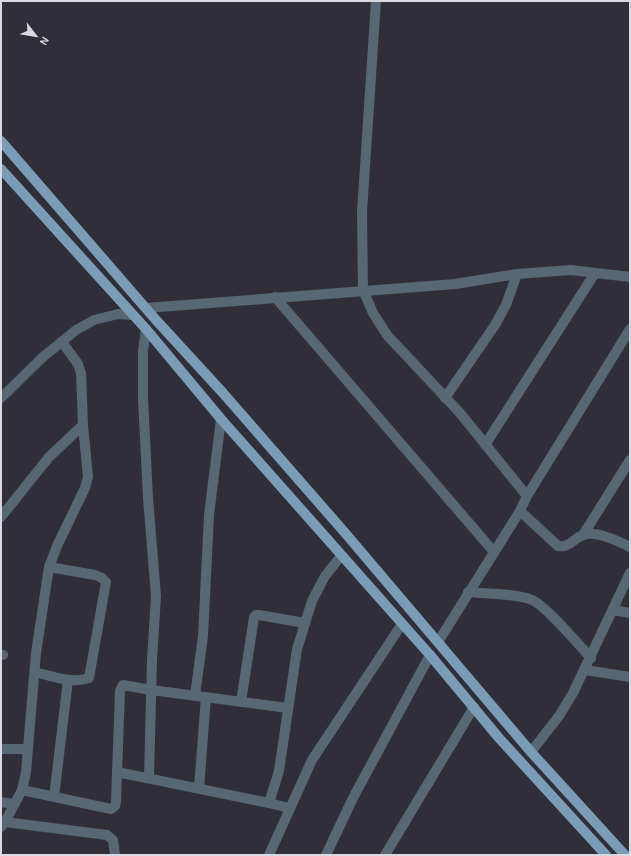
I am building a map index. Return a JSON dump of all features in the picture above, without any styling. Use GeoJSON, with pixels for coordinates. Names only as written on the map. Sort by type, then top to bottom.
{"type":"FeatureCollection","features":[{"type":"Feature","properties":{"kind":"main road"},"geometry":{"type":"LineString","coordinates":[[1,141],[146,308],[228,399],[531,752],[624,854]]}},
{"type":"Feature","properties":{"kind":"main road"},"geometry":{"type":"LineString","coordinates":[[1,169],[146,329],[221,419],[430,655],[499,738],[606,855]]}},
{"type":"Feature","properties":{"kind":"street"},"geometry":{"type":"LineString","coordinates":[[376,1],[362,212],[363,290],[372,313],[387,335],[445,398],[527,496]]}},
{"type":"Feature","properties":{"kind":"street"},"geometry":{"type":"LineString","coordinates":[[146,308],[455,284],[517,274],[571,270],[630,277]]}},
{"type":"Feature","properties":{"kind":"street"},"geometry":{"type":"LineString","coordinates":[[485,445],[595,273]]}},
{"type":"Feature","properties":{"kind":"street"},"geometry":{"type":"LineString","coordinates":[[445,398],[495,325],[506,305],[517,274]]}},
{"type":"Feature","properties":{"kind":"street"},"geometry":{"type":"LineString","coordinates":[[275,297],[494,552]]}},
{"type":"Feature","properties":{"kind":"street"},"geometry":{"type":"LineString","coordinates":[[1,398],[43,356],[76,330],[94,320],[118,314],[131,314]]}},
{"type":"Feature","properties":{"kind":"street"},"geometry":{"type":"LineString","coordinates":[[146,329],[143,399],[148,498],[156,596],[152,660],[149,778]]}},
{"type":"Feature","properties":{"kind":"street"},"geometry":{"type":"LineString","coordinates":[[438,642],[630,330]]}},
{"type":"Feature","properties":{"kind":"street"},"geometry":{"type":"LineString","coordinates":[[62,342],[78,364],[81,373],[83,425],[88,477],[85,488],[57,546],[50,567],[36,653],[26,772],[22,790],[3,824],[107,835],[113,840],[115,855]]}},
{"type":"Feature","properties":{"kind":"street"},"geometry":{"type":"LineString","coordinates":[[195,696],[203,636],[209,515],[221,419]]}},
{"type":"Feature","properties":{"kind":"street"},"geometry":{"type":"LineString","coordinates":[[1,517],[49,457],[83,425]]}},
{"type":"Feature","properties":{"kind":"street"},"geometry":{"type":"LineString","coordinates":[[583,535],[630,460]]}},
{"type":"Feature","properties":{"kind":"street"},"geometry":{"type":"LineString","coordinates":[[520,511],[558,546],[563,547],[583,535],[592,533],[599,534],[630,547]]}},
{"type":"Feature","properties":{"kind":"street"},"geometry":{"type":"LineString","coordinates":[[269,803],[279,771],[297,649],[312,601],[325,576],[341,556]]}},
{"type":"Feature","properties":{"kind":"street"},"geometry":{"type":"LineString","coordinates":[[35,672],[68,680],[83,680],[89,678],[106,582],[102,578],[95,575],[50,567]]}},
{"type":"Feature","properties":{"kind":"street"},"geometry":{"type":"LineString","coordinates":[[531,752],[560,716],[573,693],[630,574]]}},
{"type":"Feature","properties":{"kind":"street"},"geometry":{"type":"LineString","coordinates":[[468,592],[512,595],[533,600],[546,610],[591,658]]}},
{"type":"Feature","properties":{"kind":"street"},"geometry":{"type":"LineString","coordinates":[[613,610],[630,613]]}},
{"type":"Feature","properties":{"kind":"street"},"geometry":{"type":"LineString","coordinates":[[241,702],[254,617],[259,615],[305,623]]}},
{"type":"Feature","properties":{"kind":"street"},"geometry":{"type":"LineString","coordinates":[[269,855],[312,760],[402,624]]}},
{"type":"Feature","properties":{"kind":"street"},"geometry":{"type":"LineString","coordinates":[[326,855],[353,798],[430,655]]}},
{"type":"Feature","properties":{"kind":"street"},"geometry":{"type":"LineString","coordinates":[[585,670],[630,677]]}},
{"type":"Feature","properties":{"kind":"street"},"geometry":{"type":"LineString","coordinates":[[54,797],[68,680]]}},
{"type":"Feature","properties":{"kind":"street"},"geometry":{"type":"LineString","coordinates":[[22,790],[111,808],[115,806],[120,692],[123,685],[206,698],[288,708]]}},
{"type":"Feature","properties":{"kind":"street"},"geometry":{"type":"LineString","coordinates":[[199,788],[206,698]]}},
{"type":"Feature","properties":{"kind":"street"},"geometry":{"type":"LineString","coordinates":[[385,855],[474,707]]}},
{"type":"Feature","properties":{"kind":"street"},"geometry":{"type":"LineString","coordinates":[[1,748],[28,749]]}},
{"type":"Feature","properties":{"kind":"street"},"geometry":{"type":"LineString","coordinates":[[117,772],[289,808]]}},
{"type":"Feature","properties":{"kind":"street"},"geometry":{"type":"LineString","coordinates":[[1,802],[14,804]]}}]}
